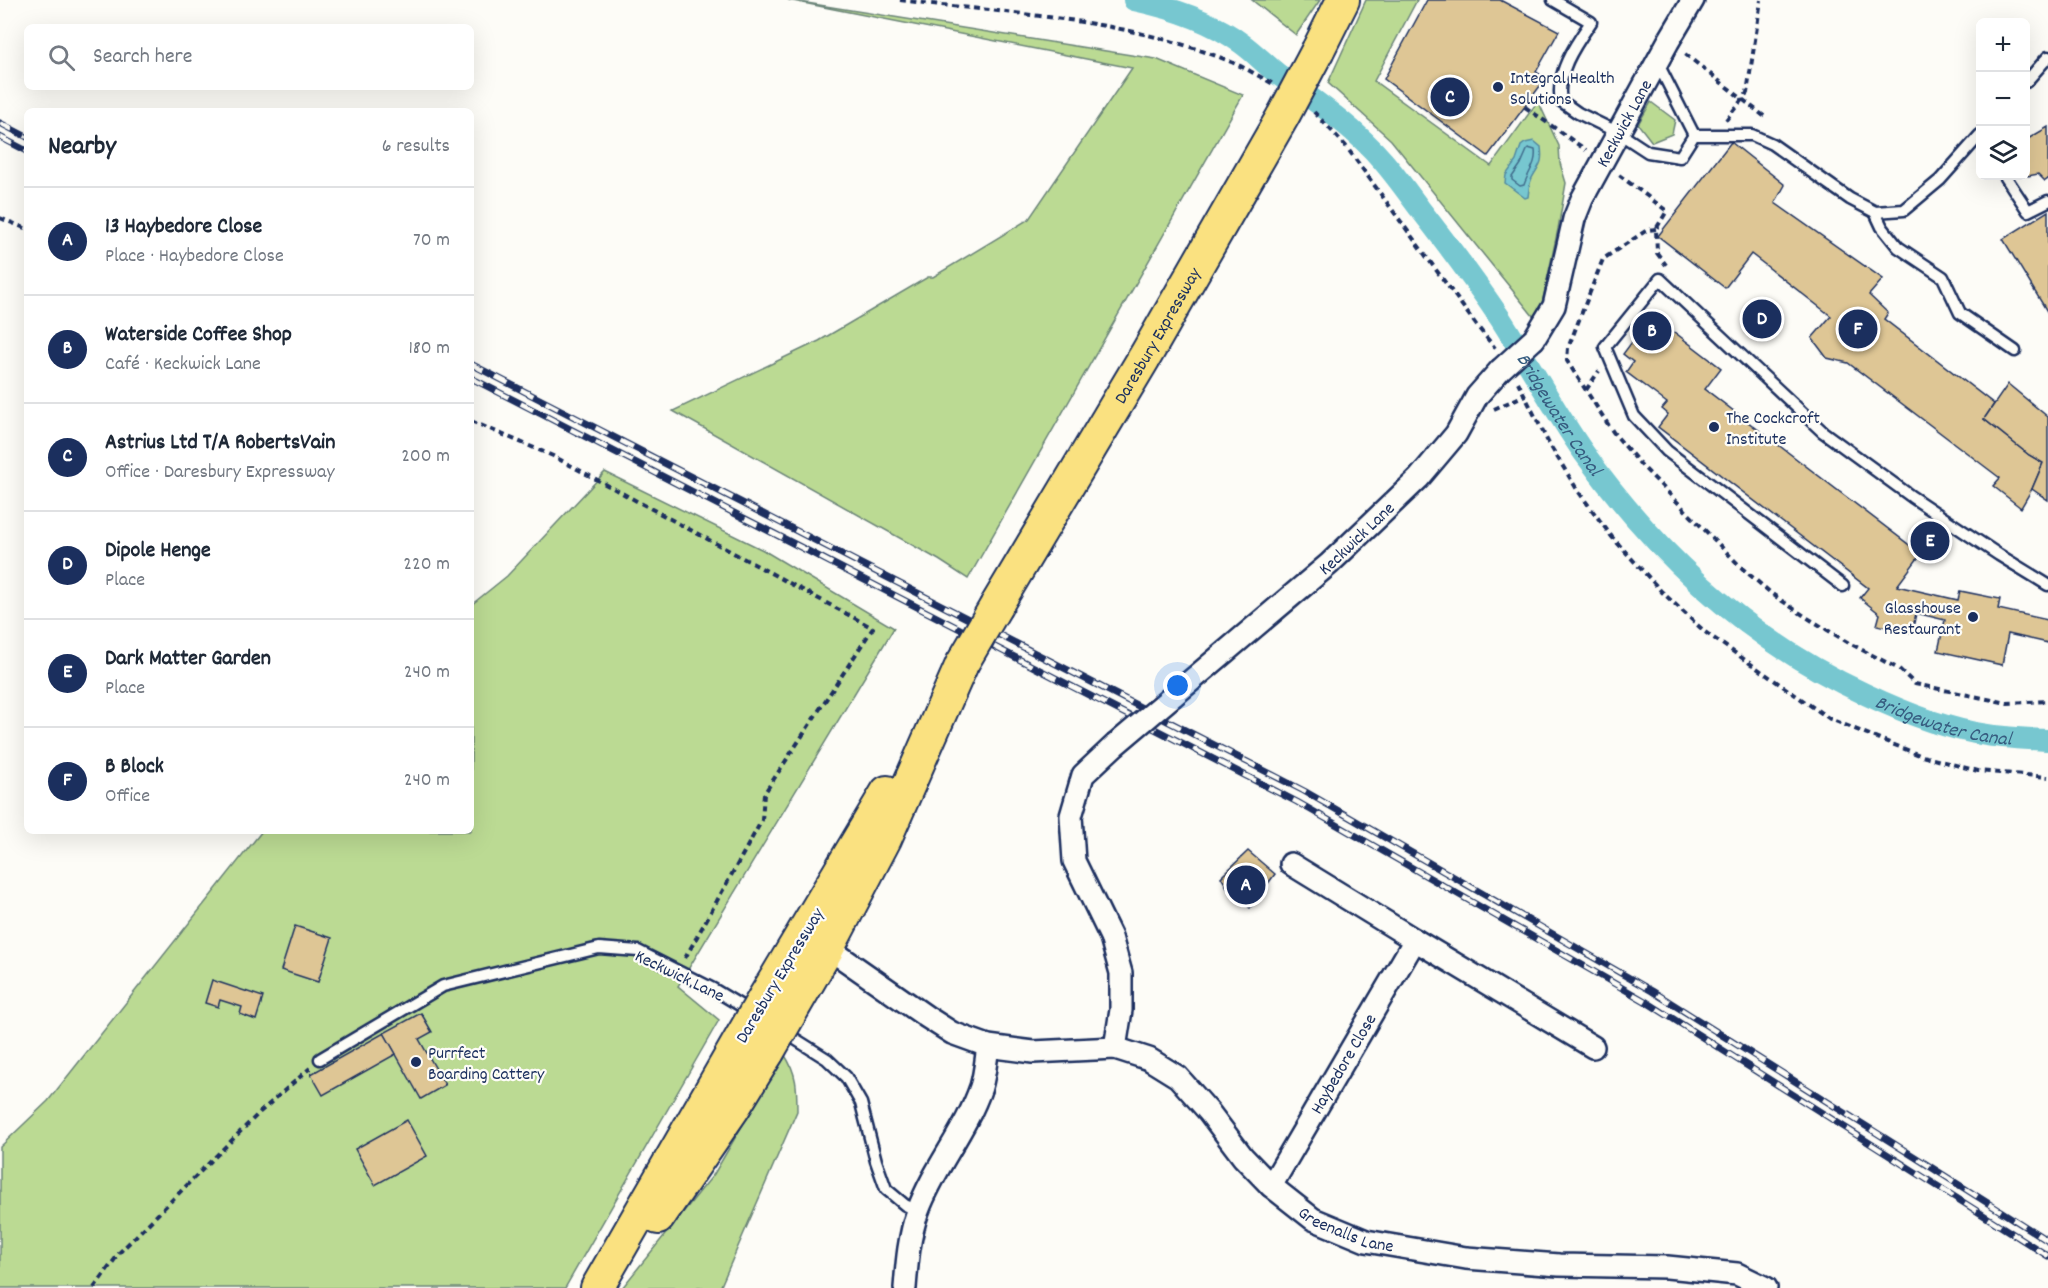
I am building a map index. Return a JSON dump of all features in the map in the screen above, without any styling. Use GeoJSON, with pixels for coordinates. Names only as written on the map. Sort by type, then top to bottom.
{"type":"FeatureCollection","features":[{"type":"Feature","properties":{"kind":"main road","name":"Daresbury Expressway"},"geometry":{"type":"LineString","coordinates":[[597,1288],[766,1023],[816,940],[962,664],[1147,353],[1282,116],[1343,0]]}},
{"type":"Feature","properties":{"kind":"main road","name":"Daresbury Expressway"},"geometry":{"type":"LineString","coordinates":[[611,1288],[733,1109],[766,1023]]}},
{"type":"Feature","properties":{"kind":"street","name":"Keckwick Lane"},"geometry":{"type":"LineString","coordinates":[[1114,1048],[1120,1010],[1121,973],[1111,937],[1074,861],[1071,816],[1083,775],[1115,745],[1329,564],[1419,478],[1455,434],[1477,396],[1500,370],[1534,339],[1554,306],[1574,219],[1594,177],[1693,0]]}},
{"type":"Feature","properties":{"kind":"street"},"geometry":{"type":"LineString","coordinates":[[1291,864],[1593,1047]]}},
{"type":"Feature","properties":{"kind":"street"},"geometry":{"type":"LineString","coordinates":[[816,940],[952,1033],[988,1046],[981,1086],[964,1123],[937,1169],[918,1211],[908,1251],[904,1288]]}},
{"type":"Feature","properties":{"kind":"street","name":"Haybedore Close"},"geometry":{"type":"LineString","coordinates":[[1272,1186],[1415,940]]}},
{"type":"Feature","properties":{"kind":"street","name":"Greenalls Lane"},"geometry":{"type":"LineString","coordinates":[[988,1046],[1033,1052],[1114,1048],[1149,1059],[1178,1077],[1209,1112],[1243,1157],[1272,1186],[1313,1219],[1366,1241],[1466,1258],[1559,1266],[1667,1267],[1737,1274],[1766,1288]]}},
{"type":"Feature","properties":{"kind":"lane"},"geometry":{"type":"LineString","coordinates":[[1553,0],[1591,22],[1572,51],[1558,90],[1560,101],[1648,152],[1680,157],[1694,135]]}},
{"type":"Feature","properties":{"kind":"lane"},"geometry":{"type":"LineString","coordinates":[[2030,77],[2048,57]]}},
{"type":"Feature","properties":{"kind":"lane"},"geometry":{"type":"LineString","coordinates":[[1658,62],[1694,135]]}},
{"type":"Feature","properties":{"kind":"lane"},"geometry":{"type":"LineString","coordinates":[[1694,135],[1752,135],[1772,144],[1850,200],[1875,212],[1904,210],[1940,180],[1976,140]]}},
{"type":"Feature","properties":{"kind":"lane"},"geometry":{"type":"LineString","coordinates":[[2008,180],[2028,211],[2048,201]]}},
{"type":"Feature","properties":{"kind":"lane"},"geometry":{"type":"LineString","coordinates":[[1875,212],[1882,227],[1898,247],[1943,277],[1960,313],[2015,351]]}},
{"type":"Feature","properties":{"kind":"lane"},"geometry":{"type":"LineString","coordinates":[[1843,586],[1667,451],[1634,416],[1605,347],[1660,279],[1823,432],[1912,497],[2048,585]]}},
{"type":"Feature","properties":{"kind":"lane","name":"Keckwick Lane"},"geometry":{"type":"LineString","coordinates":[[320,1059],[443,986],[599,948],[638,951],[713,989],[827,1059],[846,1077],[861,1103],[886,1189],[905,1205],[918,1211]]}},
{"type":"Feature","properties":{"kind":"path"},"geometry":{"type":"LineString","coordinates":[[1715,136],[1747,93],[1761,0]]}},
{"type":"Feature","properties":{"kind":"path"},"geometry":{"type":"LineString","coordinates":[[1681,51],[1765,117]]}},
{"type":"Feature","properties":{"kind":"path"},"geometry":{"type":"LineString","coordinates":[[1525,107],[1589,152]]}},
{"type":"Feature","properties":{"kind":"path"},"geometry":{"type":"LineString","coordinates":[[1616,172],[1667,211],[1656,229],[1657,253],[1666,264],[1660,279]]}},
{"type":"Feature","properties":{"kind":"path"},"geometry":{"type":"LineString","coordinates":[[0,218],[24,228]]}},
{"type":"Feature","properties":{"kind":"path"},"geometry":{"type":"LineString","coordinates":[[474,422],[553,456],[873,628],[764,794],[762,819],[677,971]]}},
{"type":"Feature","properties":{"kind":"path"},"geometry":{"type":"LineString","coordinates":[[94,1288],[120,1251],[260,1113],[320,1059]]}},
{"type":"Feature","properties":{"kind":"green space"},"geometry":{"type":"Polygon","coordinates":[[[788,0],[1156,59],[1243,95],[968,579],[939,560],[673,411],[819,341],[928,277],[933,277],[1029,219],[1132,68],[788,0]]]}},
{"type":"Feature","properties":{"kind":"green space"},"geometry":{"type":"Polygon","coordinates":[[[1252,0],[1320,0],[1296,35],[1252,0]]]}},
{"type":"Feature","properties":{"kind":"green space"},"geometry":{"type":"Polygon","coordinates":[[[1366,0],[1417,0],[1374,81],[1491,166],[1538,101],[1559,146],[1560,163],[1566,183],[1538,322],[1391,140],[1328,83],[1366,0]]]}},
{"type":"Feature","properties":{"kind":"green space"},"geometry":{"type":"Polygon","coordinates":[[[1651,102],[1675,120],[1672,134],[1652,142],[1638,124],[1651,102]]]}},
{"type":"Feature","properties":{"kind":"green space"},"geometry":{"type":"Polygon","coordinates":[[[605,472],[763,550],[894,628],[678,986],[719,1020],[565,1288],[0,1288],[0,1147],[48,1101],[260,834],[474,834],[474,603],[507,576],[605,472]]]}},
{"type":"Feature","properties":{"kind":"green space"},"geometry":{"type":"Polygon","coordinates":[[[784,1054],[792,1068],[795,1081],[797,1111],[720,1288],[622,1288],[714,1174],[784,1054]]]}},
{"type":"Feature","properties":{"kind":"water"},"geometry":{"type":"Polygon","coordinates":[[[1534,141],[1541,147],[1541,160],[1531,181],[1528,197],[1525,198],[1505,183],[1506,175],[1516,161],[1521,146],[1534,141]]]}},
{"type":"Feature","properties":{"kind":"building"},"geometry":{"type":"Polygon","coordinates":[[[1427,0],[1500,0],[1559,31],[1536,72],[1546,78],[1488,156],[1384,79],[1427,0]]]}},
{"type":"Feature","properties":{"kind":"building"},"geometry":{"type":"Polygon","coordinates":[[[2048,127],[2048,179],[2045,181],[2038,174],[2030,176],[2030,138],[2048,127]]]}},
{"type":"Feature","properties":{"kind":"building"},"geometry":{"type":"Polygon","coordinates":[[[1731,142],[1785,185],[1775,203],[1883,279],[1869,295],[1888,313],[1884,319],[1994,404],[1984,419],[2029,455],[2043,463],[2021,508],[1993,486],[2000,478],[1848,363],[1827,358],[1812,338],[1831,316],[1751,254],[1725,288],[1658,236],[1731,142]]]}},
{"type":"Feature","properties":{"kind":"building"},"geometry":{"type":"Polygon","coordinates":[[[2048,211],[2048,313],[2003,239],[2048,211]]]}},
{"type":"Feature","properties":{"kind":"building"},"geometry":{"type":"Polygon","coordinates":[[[1652,315],[1721,368],[1705,389],[1921,554],[1897,586],[1958,600],[1960,591],[2000,599],[1998,609],[2048,620],[2048,643],[2008,634],[2002,665],[1938,651],[1945,620],[1916,613],[1912,633],[1877,625],[1880,614],[1860,598],[1868,588],[1658,427],[1668,414],[1662,409],[1667,403],[1626,372],[1633,362],[1623,354],[1652,315]]]}},
{"type":"Feature","properties":{"kind":"building"},"geometry":{"type":"Polygon","coordinates":[[[2008,384],[2048,417],[2048,500],[2032,489],[2043,463],[2029,455],[1984,419],[2008,384]]]}},
{"type":"Feature","properties":{"kind":"building"},"geometry":{"type":"Polygon","coordinates":[[[1248,851],[1275,874],[1250,908],[1230,892],[1221,877],[1248,851]]]}},
{"type":"Feature","properties":{"kind":"building"},"geometry":{"type":"Polygon","coordinates":[[[295,926],[332,938],[318,982],[281,970],[295,926]]]}},
{"type":"Feature","properties":{"kind":"building"},"geometry":{"type":"Polygon","coordinates":[[[212,980],[263,997],[256,1020],[240,1014],[242,1007],[220,1000],[218,1007],[205,1003],[212,980]]]}},
{"type":"Feature","properties":{"kind":"building","name":"Purrfect Boarding Cattery"},"geometry":{"type":"Polygon","coordinates":[[[421,1013],[432,1032],[419,1039],[445,1085],[421,1099],[384,1033],[421,1013]]]}},
{"type":"Feature","properties":{"kind":"building"},"geometry":{"type":"Polygon","coordinates":[[[384,1033],[396,1054],[323,1095],[311,1074],[384,1033]]]}},
{"type":"Feature","properties":{"kind":"building"},"geometry":{"type":"Polygon","coordinates":[[[407,1120],[427,1156],[375,1185],[355,1149],[407,1120]]]}},
{"type":"Feature","properties":{"kind":"waterway","name":"Bridgewater Canal"},"geometry":{"type":"LineString","coordinates":[[1134,0],[1190,16],[1229,35],[1334,115],[1372,149],[1481,290],[1573,437],[1613,491],[1675,561],[1745,622],[1823,673],[1909,713],[1971,732],[2048,740]]}},
{"type":"Feature","properties":{"kind":"railway"},"geometry":{"type":"LineString","coordinates":[[0,123],[24,135]]}},
{"type":"Feature","properties":{"kind":"railway"},"geometry":{"type":"LineString","coordinates":[[0,137],[24,149]]}},
{"type":"Feature","properties":{"kind":"railway"},"geometry":{"type":"LineString","coordinates":[[474,366],[1304,791],[1652,991],[2048,1241]]}},
{"type":"Feature","properties":{"kind":"railway"},"geometry":{"type":"LineString","coordinates":[[474,380],[1297,802],[1645,1001],[2048,1256]]}},
{"type":"Feature","properties":{"kind":"place","name":"Integral Health Solutions"},"geometry":{"type":"Point","coordinates":[1498,87]}},
{"type":"Feature","properties":{"kind":"place","name":"Astrius Ltd T/A RobertsVain"},"geometry":{"type":"Point","coordinates":[1450,97]}},
{"type":"Feature","properties":{"kind":"place","name":"Dipole Henge"},"geometry":{"type":"Point","coordinates":[1762,319]}},
{"type":"Feature","properties":{"kind":"place","name":"B Block"},"geometry":{"type":"Point","coordinates":[1858,329]}},
{"type":"Feature","properties":{"kind":"place","name":"Waterside Coffee Shop"},"geometry":{"type":"Point","coordinates":[1652,331]}},
{"type":"Feature","properties":{"kind":"place","name":"The Cockcroft Institute"},"geometry":{"type":"Point","coordinates":[1714,427]}},
{"type":"Feature","properties":{"kind":"place","name":"Dark Matter Garden"},"geometry":{"type":"Point","coordinates":[1930,541]}},
{"type":"Feature","properties":{"kind":"place","name":"Glasshouse Restaurant"},"geometry":{"type":"Point","coordinates":[1973,617]}},
{"type":"Feature","properties":{"kind":"place","name":"13 Haybedore Close"},"geometry":{"type":"Point","coordinates":[1246,885]}},
{"type":"Feature","properties":{"kind":"place","name":"Purrfect Boarding Cattery"},"geometry":{"type":"Point","coordinates":[416,1062]}}]}
